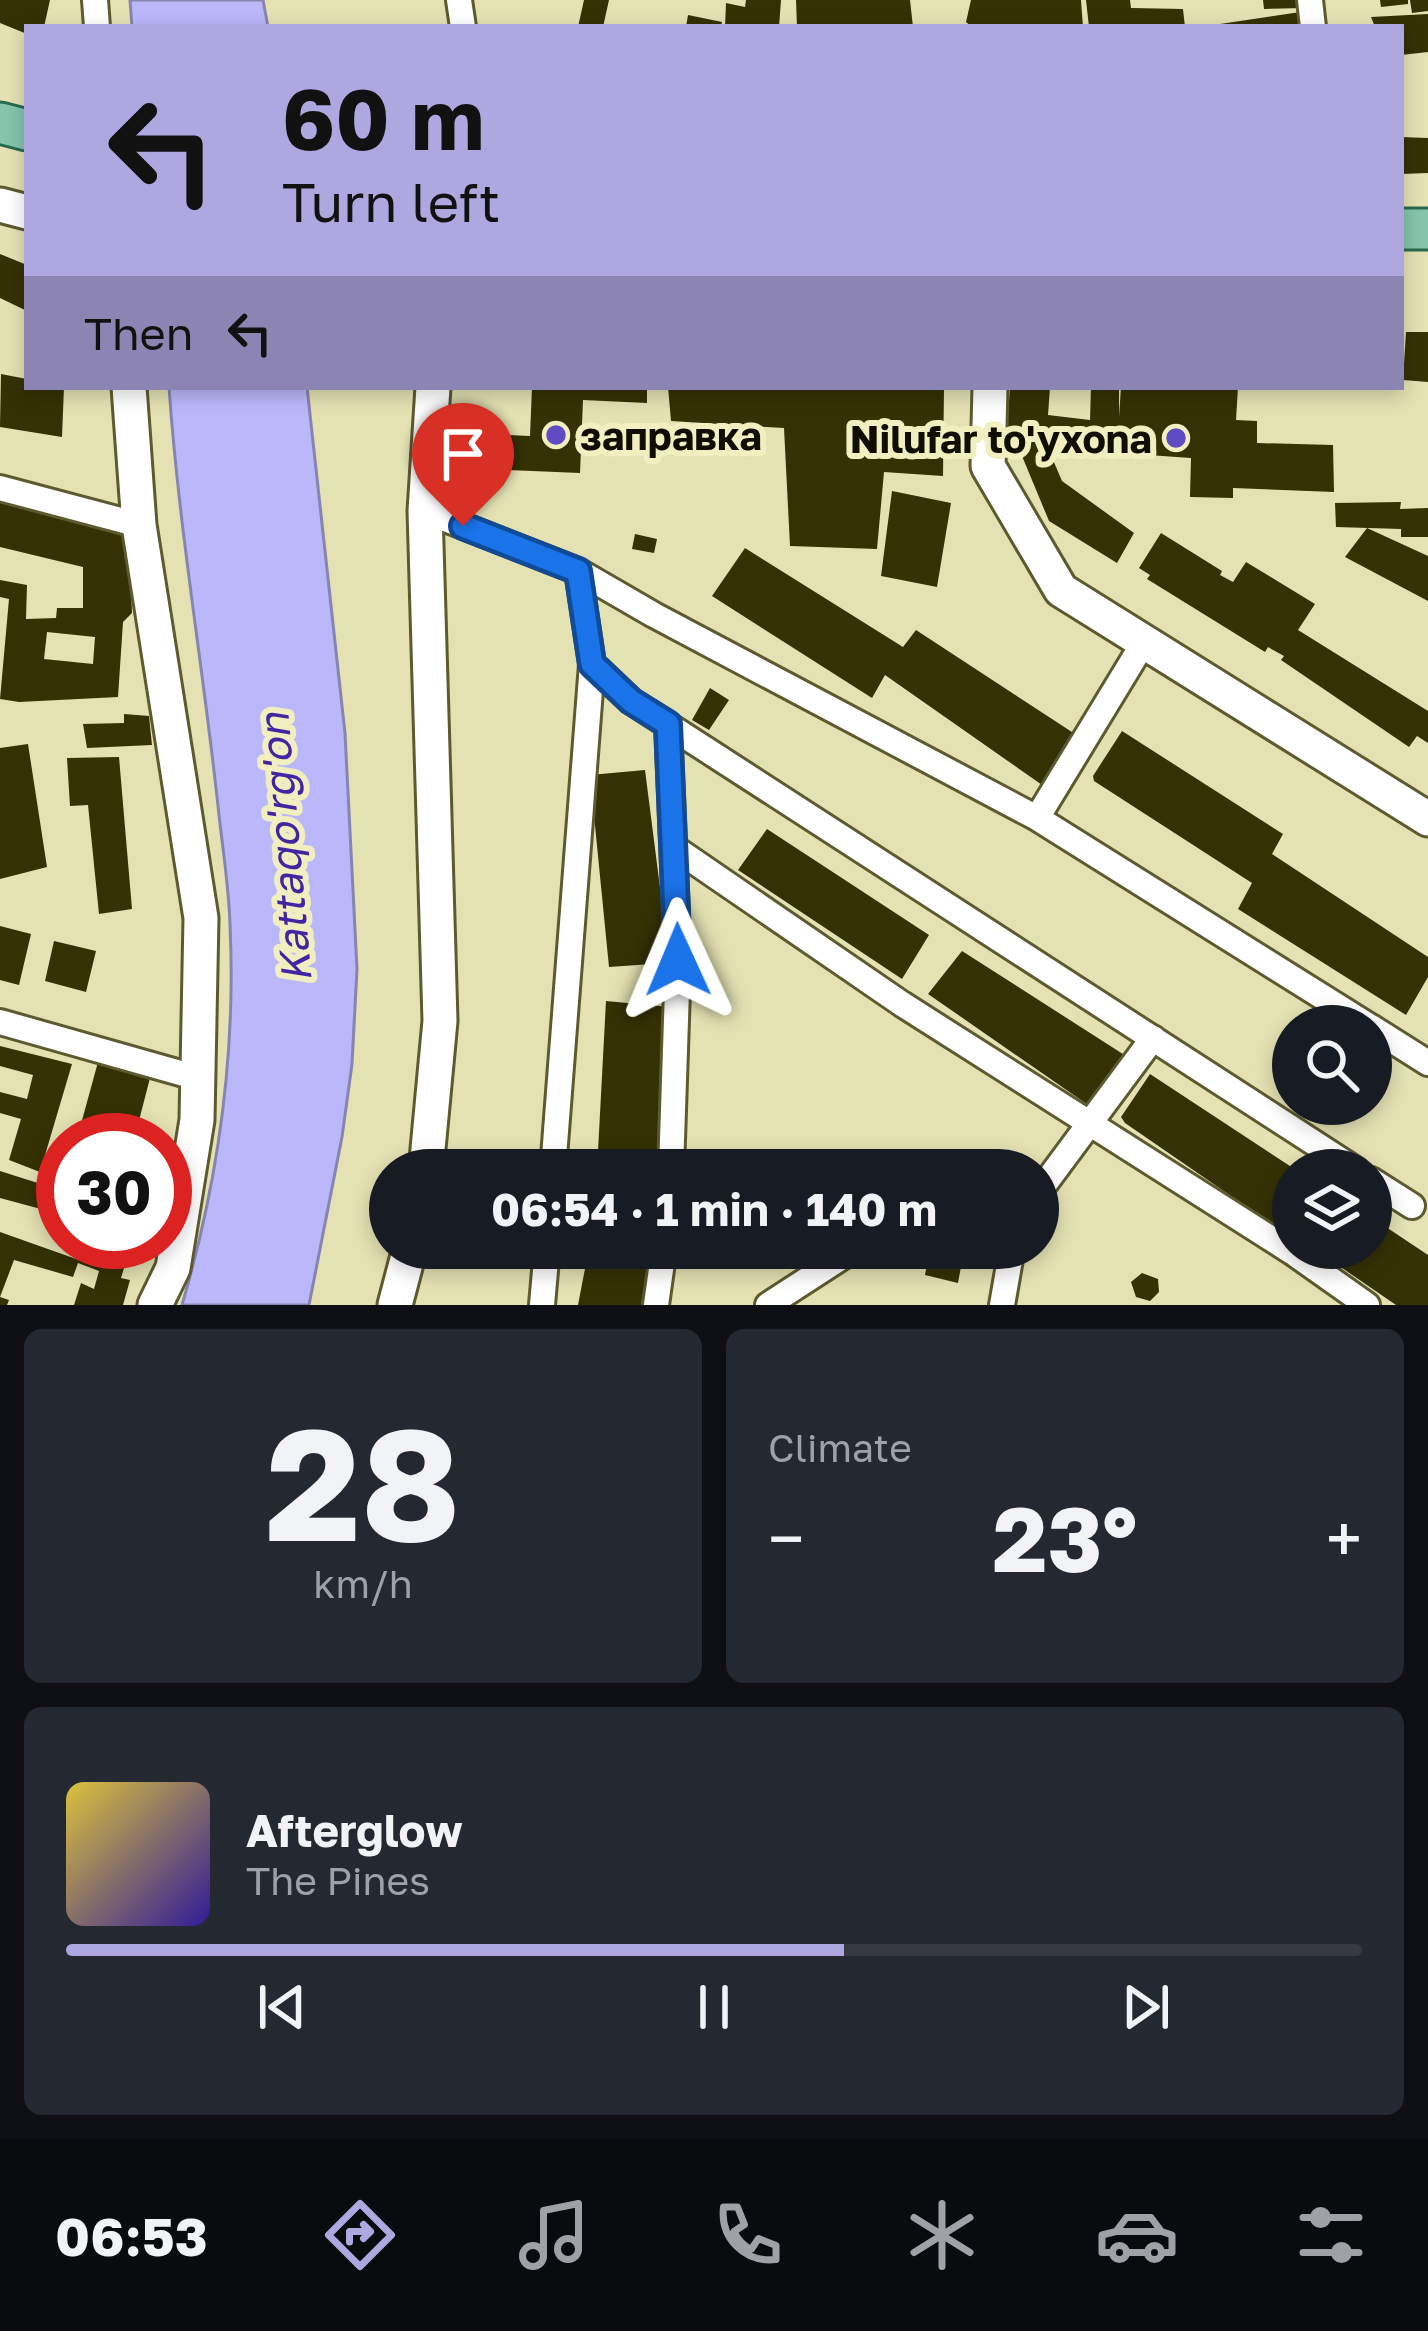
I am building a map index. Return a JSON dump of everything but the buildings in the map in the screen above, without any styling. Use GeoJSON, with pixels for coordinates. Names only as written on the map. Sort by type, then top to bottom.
{"type":"FeatureCollection","features":[{"type":"Feature","properties":{"kind":"street"},"geometry":{"type":"LineString","coordinates":[[129,390],[140,525],[201,918],[197,1120],[173,1268],[155,1305]]}},
{"type":"Feature","properties":{"kind":"street"},"geometry":{"type":"LineString","coordinates":[[428,1149],[440,1021],[424,511],[433,390]]}},
{"type":"Feature","properties":{"kind":"street"},"geometry":{"type":"LineString","coordinates":[[990,390],[988,466],[1061,590],[1428,819]]}},
{"type":"Feature","properties":{"kind":"street"},"geometry":{"type":"LineString","coordinates":[[0,488],[140,525]]}},
{"type":"Feature","properties":{"kind":"street"},"geometry":{"type":"LineString","coordinates":[[424,511],[578,571],[1037,818],[1335,1005]]}},
{"type":"Feature","properties":{"kind":"street"},"geometry":{"type":"LineString","coordinates":[[555,1149],[592,664],[578,571]]}},
{"type":"Feature","properties":{"kind":"street"},"geometry":{"type":"LineString","coordinates":[[1037,818],[1144,642]]}},
{"type":"Feature","properties":{"kind":"street"},"geometry":{"type":"LineString","coordinates":[[592,664],[631,701],[1324,1149]]}},
{"type":"Feature","properties":{"kind":"street"},"geometry":{"type":"LineString","coordinates":[[668,724],[678,960],[672,1149]]}},
{"type":"Feature","properties":{"kind":"street"},"geometry":{"type":"LineString","coordinates":[[676,849],[902,1004],[1292,1252],[1367,1305]]}},
{"type":"Feature","properties":{"kind":"street"},"geometry":{"type":"LineString","coordinates":[[0,1022],[198,1078]]}},
{"type":"Feature","properties":{"kind":"street"},"geometry":{"type":"LineString","coordinates":[[1059,1167],[1153,1038]]}},
{"type":"Feature","properties":{"kind":"street"},"geometry":{"type":"LineString","coordinates":[[1392,1041],[1428,1063]]}},
{"type":"Feature","properties":{"kind":"street"},"geometry":{"type":"LineString","coordinates":[[1392,1193],[1412,1206]]}},
{"type":"Feature","properties":{"kind":"street"},"geometry":{"type":"LineString","coordinates":[[395,1305],[404,1269]]}},
{"type":"Feature","properties":{"kind":"street"},"geometry":{"type":"LineString","coordinates":[[542,1305],[545,1269]]}},
{"type":"Feature","properties":{"kind":"street"},"geometry":{"type":"LineString","coordinates":[[656,1305],[661,1269]]}},
{"type":"Feature","properties":{"kind":"street"},"geometry":{"type":"LineString","coordinates":[[768,1305],[824,1269]]}},
{"type":"Feature","properties":{"kind":"street"},"geometry":{"type":"LineString","coordinates":[[1002,1305],[1008,1269]]}},
{"type":"Feature","properties":{"kind":"water"},"geometry":{"type":"Polygon","coordinates":[[[130,0],[263,0],[267,24],[132,24],[130,0]]]}},
{"type":"Feature","properties":{"kind":"water","name":"Kattaqo'rg'on"},"geometry":{"type":"Polygon","coordinates":[[[169,390],[307,390],[345,733],[357,969],[342,1137],[309,1305],[182,1305],[206,1212],[222,1117],[231,973],[227,883],[169,390]]]}},
{"type":"Feature","properties":{"kind":"place","name":"заправка"},"geometry":{"type":"Point","coordinates":[556,435]}},
{"type":"Feature","properties":{"kind":"place","name":"Nilufar to'yxona"},"geometry":{"type":"Point","coordinates":[1176,438]}},
{"type":"Feature","properties":{"kind":"route"},"geometry":{"type":"LineString","coordinates":[[463,526],[578,571],[592,664],[631,701],[668,724],[678,960]]}}]}
